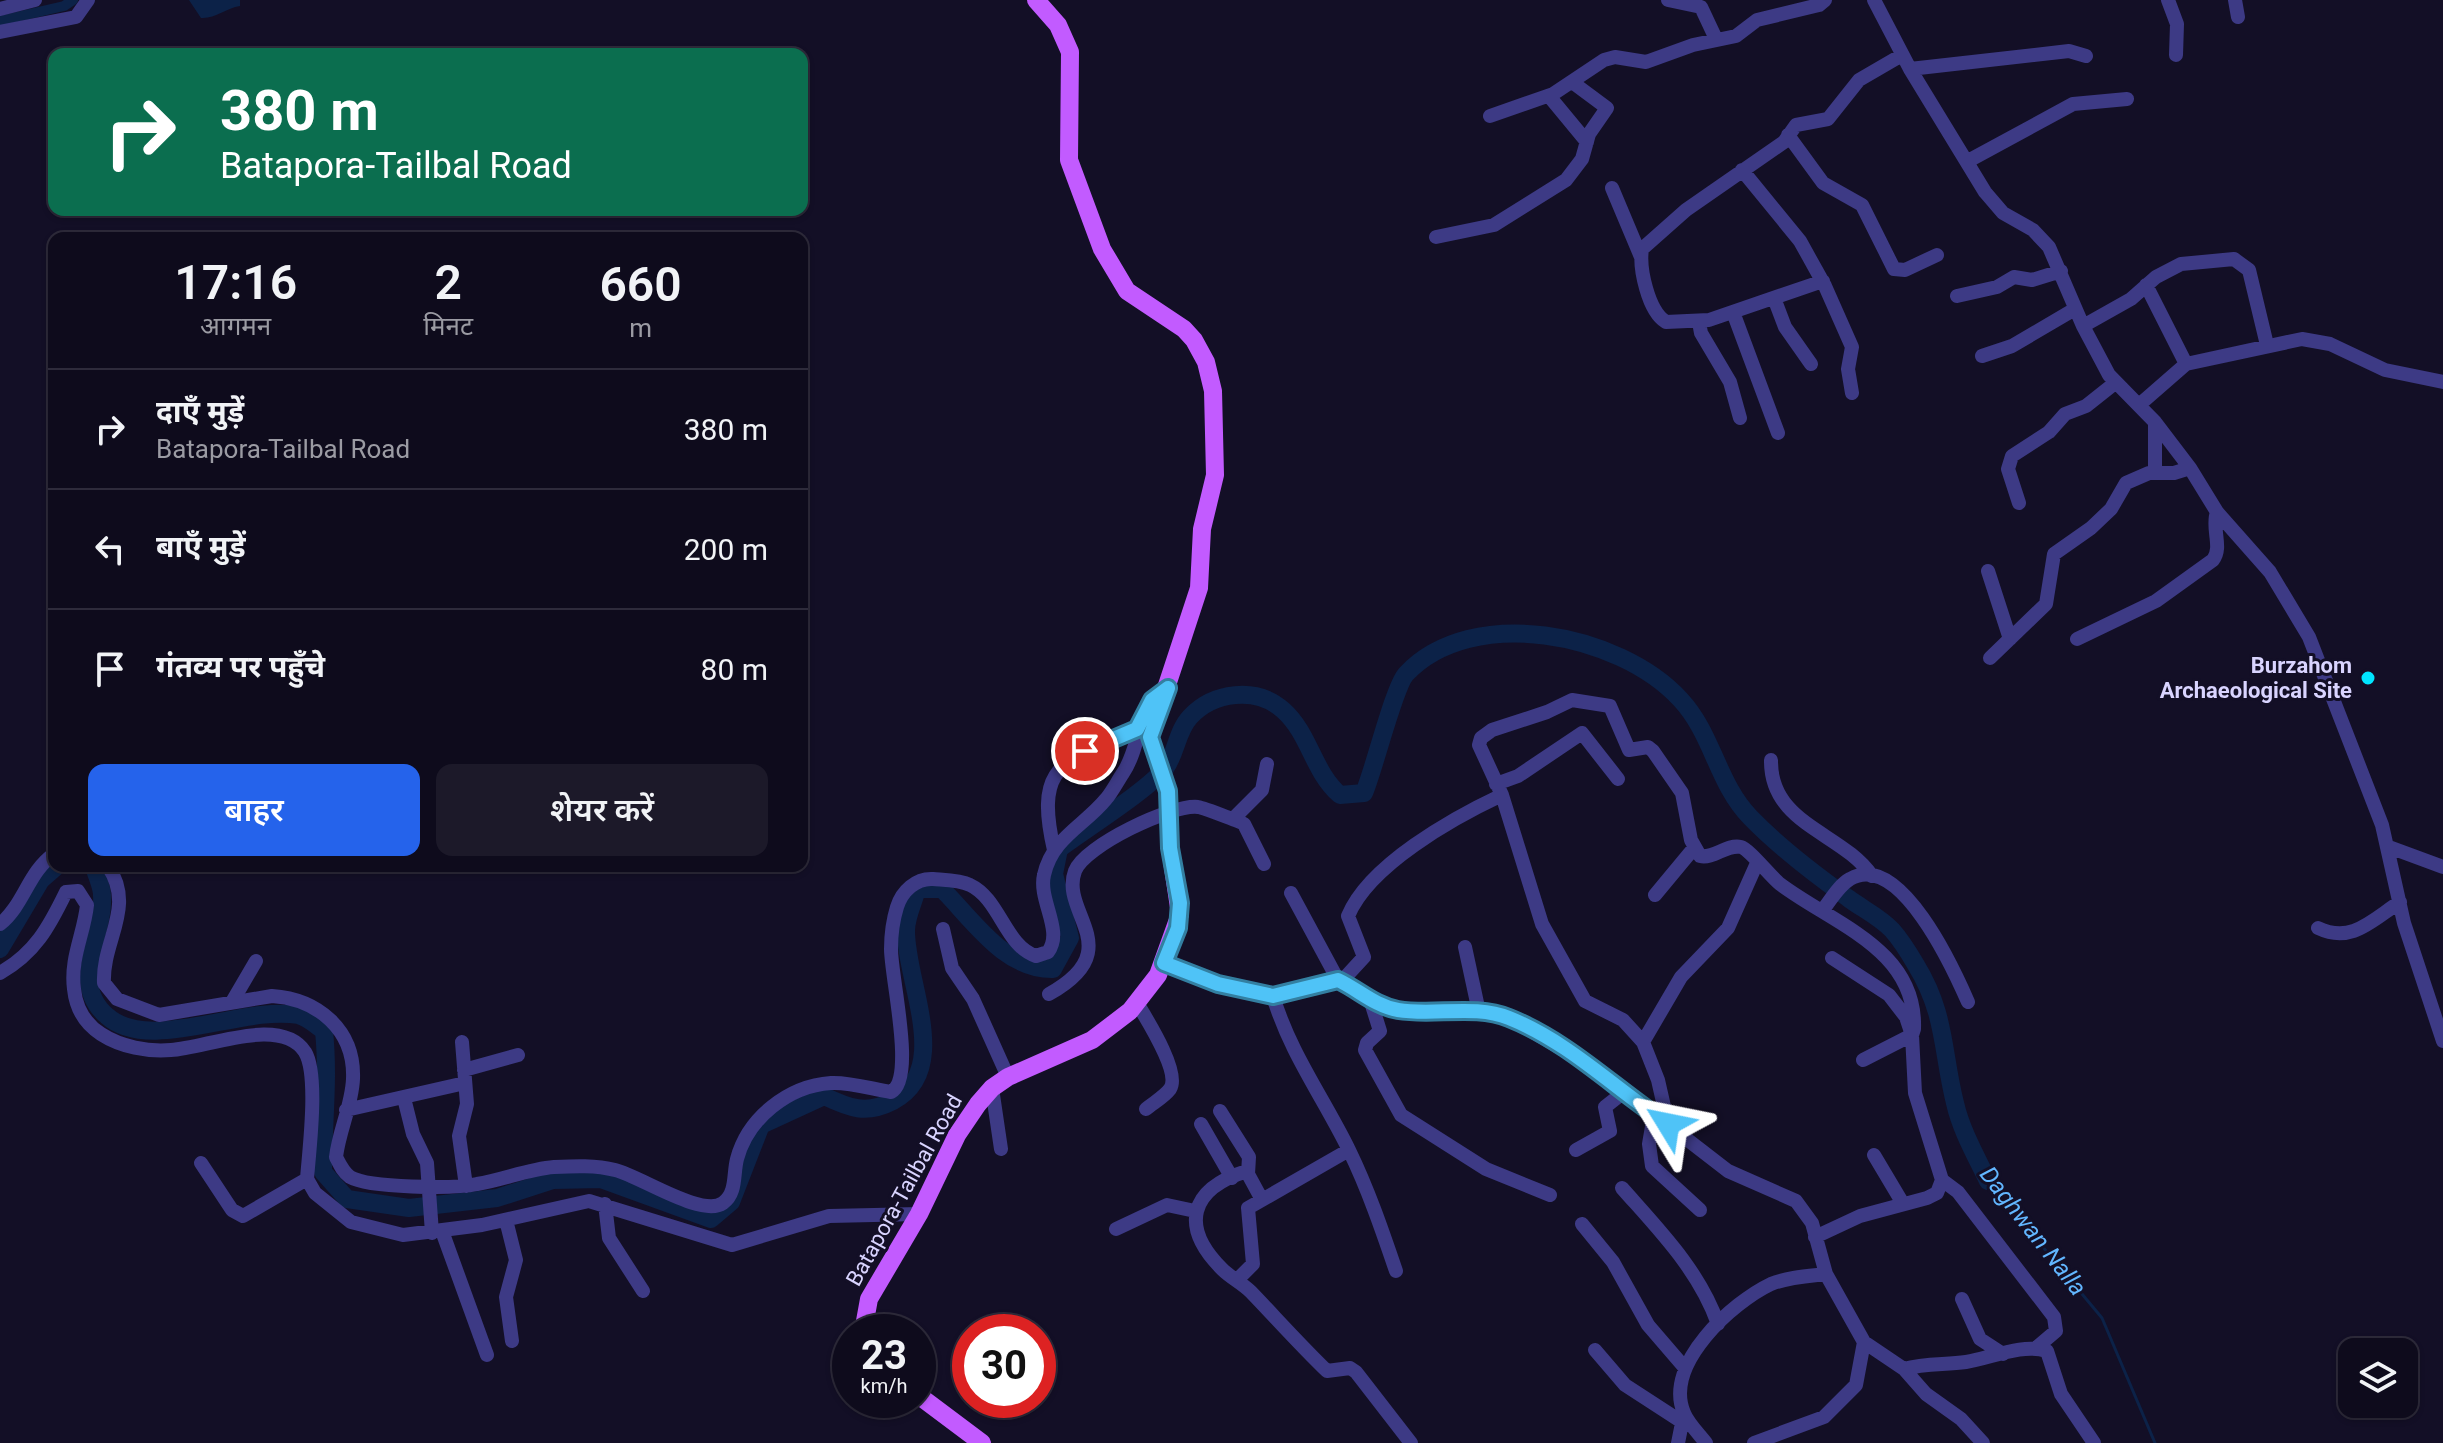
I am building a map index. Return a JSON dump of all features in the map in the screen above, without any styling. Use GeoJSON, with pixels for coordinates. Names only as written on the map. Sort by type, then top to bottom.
{"type":"FeatureCollection","features":[{"type":"Feature","properties":{"kind":"main road","name":"Batapora-Tailbal Road"},"geometry":{"type":"LineString","coordinates":[[866,1314],[869,1299],[919,1214],[957,1135],[992,1088],[1008,1077],[1092,1040],[1137,1003],[1164,963],[1180,914],[1170,848],[1168,791],[1150,737],[1199,588],[1202,529],[1215,475],[1213,391],[1206,362],[1194,340],[1184,329],[1127,291],[1102,249],[1069,160],[1070,52],[1058,25],[1036,0]]}},
{"type":"Feature","properties":{"kind":"main road"},"geometry":{"type":"LineString","coordinates":[[936,1408],[982,1443]]}},
{"type":"Feature","properties":{"kind":"street"},"geometry":{"type":"LineString","coordinates":[[0,9],[35,0]]}},
{"type":"Feature","properties":{"kind":"street"},"geometry":{"type":"LineString","coordinates":[[0,32],[76,17],[88,0]]}},
{"type":"Feature","properties":{"kind":"street"},"geometry":{"type":"LineString","coordinates":[[1668,0],[1701,7],[1716,39]]}},
{"type":"Feature","properties":{"kind":"street"},"geometry":{"type":"LineString","coordinates":[[1490,116],[1549,96],[1609,58],[1646,62],[1716,39],[1736,36],[1757,20],[1819,5],[1825,0]]}},
{"type":"Feature","properties":{"kind":"street"},"geometry":{"type":"LineString","coordinates":[[1874,0],[1910,69],[1993,203],[2041,238],[2061,271],[2083,326],[2115,383],[2155,422],[2190,468],[2217,512],[2270,572],[2309,637],[2389,847],[2400,902],[2443,1041]]}},
{"type":"Feature","properties":{"kind":"street"},"geometry":{"type":"LineString","coordinates":[[2168,0],[2177,24],[2176,55]]}},
{"type":"Feature","properties":{"kind":"street"},"geometry":{"type":"LineString","coordinates":[[2235,0],[2238,17]]}},
{"type":"Feature","properties":{"kind":"street"},"geometry":{"type":"LineString","coordinates":[[1910,69],[2069,51],[2086,56]]}},
{"type":"Feature","properties":{"kind":"street"},"geometry":{"type":"LineString","coordinates":[[1641,257],[1649,240],[1777,147],[1802,122],[1828,119],[1859,80],[1902,55]]}},
{"type":"Feature","properties":{"kind":"street"},"geometry":{"type":"LineString","coordinates":[[1436,237],[1494,225],[1518,213],[1572,175],[1607,108],[1572,82]]}},
{"type":"Feature","properties":{"kind":"street"},"geometry":{"type":"LineString","coordinates":[[1549,96],[1587,142]]}},
{"type":"Feature","properties":{"kind":"street"},"geometry":{"type":"LineString","coordinates":[[1968,161],[2073,104],[2127,99]]}},
{"type":"Feature","properties":{"kind":"street"},"geometry":{"type":"LineString","coordinates":[[1788,135],[1823,183],[1862,205],[1894,269],[1901,271],[1937,255]]}},
{"type":"Feature","properties":{"kind":"street"},"geometry":{"type":"LineString","coordinates":[[1742,170],[1800,241],[1823,281],[1852,347],[1848,369],[1852,393]]}},
{"type":"Feature","properties":{"kind":"street"},"geometry":{"type":"LineString","coordinates":[[1612,188],[1641,257],[1643,276],[1661,320],[1699,322],[1823,281]]}},
{"type":"Feature","properties":{"kind":"street"},"geometry":{"type":"LineString","coordinates":[[2083,326],[2131,299],[2168,269],[2192,261],[2241,261],[2249,270],[2267,345]]}},
{"type":"Feature","properties":{"kind":"street"},"geometry":{"type":"LineString","coordinates":[[1957,296],[1997,287],[2014,277],[2032,280],[2061,271]]}},
{"type":"Feature","properties":{"kind":"street"},"geometry":{"type":"LineString","coordinates":[[2146,285],[2186,364]]}},
{"type":"Feature","properties":{"kind":"street"},"geometry":{"type":"LineString","coordinates":[[1774,298],[1781,320],[1811,364]]}},
{"type":"Feature","properties":{"kind":"street"},"geometry":{"type":"LineString","coordinates":[[1982,356],[2012,346],[2075,309]]}},
{"type":"Feature","properties":{"kind":"street"},"geometry":{"type":"LineString","coordinates":[[1733,312],[1778,433]]}},
{"type":"Feature","properties":{"kind":"street"},"geometry":{"type":"LineString","coordinates":[[1699,322],[1701,333],[1730,382],[1740,418]]}},
{"type":"Feature","properties":{"kind":"street"},"geometry":{"type":"LineString","coordinates":[[2139,405],[2186,364],[2267,345],[2314,339],[2385,370],[2443,382]]}},
{"type":"Feature","properties":{"kind":"street"},"geometry":{"type":"LineString","coordinates":[[2019,503],[2008,469],[2012,456],[2049,432],[2065,414],[2086,406],[2115,383]]}},
{"type":"Feature","properties":{"kind":"street"},"geometry":{"type":"LineString","coordinates":[[2155,422],[2155,473]]}},
{"type":"Feature","properties":{"kind":"street"},"geometry":{"type":"LineString","coordinates":[[1990,658],[2046,604],[2054,554],[2091,528],[2111,509],[2126,483],[2155,473],[2174,473],[2190,468]]}},
{"type":"Feature","properties":{"kind":"street"},"geometry":{"type":"LineString","coordinates":[[2077,639],[2156,601],[2215,558],[2217,512]]}},
{"type":"Feature","properties":{"kind":"street"},"geometry":{"type":"LineString","coordinates":[[1988,571],[2010,639]]}},
{"type":"Feature","properties":{"kind":"street"},"geometry":{"type":"LineString","coordinates":[[111,872],[117,884],[121,911],[104,972],[110,993],[137,1009],[159,1015],[232,1002],[288,997],[300,999],[327,1014],[340,1031],[352,1066],[336,1157],[347,1174],[364,1182],[428,1191],[541,1169],[593,1167],[632,1175],[690,1203],[717,1207],[725,1202],[733,1189],[741,1147],[772,1105],[787,1096],[831,1083],[891,1092],[900,1084],[903,1061],[891,949],[898,904],[914,883],[928,878],[972,885],[984,895],[1023,949],[1042,956],[1048,952],[1054,941],[1042,886],[1054,850],[1106,799],[1128,765],[1137,729],[1152,700],[1168,688]]}},
{"type":"Feature","properties":{"kind":"street"},"geometry":{"type":"LineString","coordinates":[[1668,1124],[1658,1080],[1643,1042],[1623,1020],[1588,1005],[1542,924],[1499,790],[1479,745],[1481,738],[1492,730],[1547,712],[1572,700],[1610,706],[1629,750],[1650,748],[1677,782],[1684,799],[1694,848],[1703,857],[1744,848],[1781,885],[1826,905],[1875,946],[1899,972],[1914,1013],[1915,1093],[1942,1180],[1958,1192],[2054,1317],[2056,1331],[2036,1348],[1904,1369]]}},
{"type":"Feature","properties":{"kind":"street"},"geometry":{"type":"LineString","coordinates":[[1054,850],[1045,808],[1050,785],[1077,754],[1137,729]]}},
{"type":"Feature","properties":{"kind":"street"},"geometry":{"type":"LineString","coordinates":[[1164,963],[1218,984],[1273,996],[1340,981],[1364,957],[1348,916],[1374,879],[1455,819],[1582,733],[1618,779]]}},
{"type":"Feature","properties":{"kind":"street"},"geometry":{"type":"LineString","coordinates":[[1771,760],[1778,790],[1793,815],[1858,858],[1872,876],[1892,886],[1921,915],[1953,967],[1968,1002]]}},
{"type":"Feature","properties":{"kind":"street"},"geometry":{"type":"LineString","coordinates":[[1234,818],[1262,790],[1267,764]]}},
{"type":"Feature","properties":{"kind":"street"},"geometry":{"type":"LineString","coordinates":[[1049,994],[1074,976],[1087,954],[1088,927],[1073,882],[1080,863],[1103,844],[1169,811],[1197,807],[1221,817],[1234,818],[1247,829],[1264,864]]}},
{"type":"Feature","properties":{"kind":"street"},"geometry":{"type":"LineString","coordinates":[[2389,847],[2443,867]]}},
{"type":"Feature","properties":{"kind":"street"},"geometry":{"type":"LineString","coordinates":[[1655,895],[1694,848]]}},
{"type":"Feature","properties":{"kind":"street"},"geometry":{"type":"LineString","coordinates":[[0,924],[14,913],[39,867],[48,859]]}},
{"type":"Feature","properties":{"kind":"street"},"geometry":{"type":"LineString","coordinates":[[1643,1042],[1681,977],[1728,928],[1757,863]]}},
{"type":"Feature","properties":{"kind":"street"},"geometry":{"type":"LineString","coordinates":[[1826,905],[1845,883],[1855,877],[1872,876]]}},
{"type":"Feature","properties":{"kind":"street"},"geometry":{"type":"LineString","coordinates":[[0,973],[30,953],[42,939],[66,892],[78,891],[87,905],[74,958],[74,988],[79,1012],[100,1033],[139,1049],[169,1051],[248,1036],[279,1035],[295,1040],[305,1052],[311,1076],[307,1179],[315,1193],[351,1222],[385,1233],[506,1220],[575,1202],[605,1204],[732,1245],[829,1216],[919,1214]]}},
{"type":"Feature","properties":{"kind":"street"},"geometry":{"type":"LineString","coordinates":[[1291,893],[1340,981],[1370,999],[1397,1010],[1479,1012],[1507,1017],[1596,1069],[1728,1171],[1796,1201],[1808,1217],[1826,1274],[1864,1342],[1877,1354],[1904,1369],[1926,1394],[1961,1419],[1983,1443]]}},
{"type":"Feature","properties":{"kind":"street"},"geometry":{"type":"LineString","coordinates":[[2318,928],[2336,936],[2347,934],[2400,902]]}},
{"type":"Feature","properties":{"kind":"street"},"geometry":{"type":"LineString","coordinates":[[943,929],[952,968],[973,999],[1008,1077]]}},
{"type":"Feature","properties":{"kind":"street"},"geometry":{"type":"LineString","coordinates":[[1465,947],[1479,1012]]}},
{"type":"Feature","properties":{"kind":"street"},"geometry":{"type":"LineString","coordinates":[[1832,958],[1889,995],[1906,1017],[1912,1035]]}},
{"type":"Feature","properties":{"kind":"street"},"geometry":{"type":"LineString","coordinates":[[232,1002],[256,961]]}},
{"type":"Feature","properties":{"kind":"street"},"geometry":{"type":"LineString","coordinates":[[1273,996],[1290,1047],[1349,1150],[1373,1204],[1396,1271]]}},
{"type":"Feature","properties":{"kind":"street"},"geometry":{"type":"LineString","coordinates":[[1370,999],[1380,1031],[1367,1043],[1365,1050],[1397,1111],[1486,1169],[1550,1195]]}},
{"type":"Feature","properties":{"kind":"street"},"geometry":{"type":"LineString","coordinates":[[1137,1003],[1158,1040],[1172,1081],[1169,1090],[1146,1109]]}},
{"type":"Feature","properties":{"kind":"street"},"geometry":{"type":"LineString","coordinates":[[1863,1060],[1912,1035]]}},
{"type":"Feature","properties":{"kind":"street"},"geometry":{"type":"LineString","coordinates":[[462,1042],[466,1109],[461,1118],[459,1136],[466,1186]]}},
{"type":"Feature","properties":{"kind":"street"},"geometry":{"type":"LineString","coordinates":[[346,1110],[404,1098],[518,1055]]}},
{"type":"Feature","properties":{"kind":"street"},"geometry":{"type":"LineString","coordinates":[[992,1088],[1001,1149]]}},
{"type":"Feature","properties":{"kind":"street"},"geometry":{"type":"LineString","coordinates":[[1576,1150],[1610,1131],[1605,1107],[1624,1092]]}},
{"type":"Feature","properties":{"kind":"street"},"geometry":{"type":"LineString","coordinates":[[404,1098],[413,1134],[425,1157],[435,1228],[487,1355]]}},
{"type":"Feature","properties":{"kind":"street"},"geometry":{"type":"LineString","coordinates":[[1220,1111],[1249,1157],[1247,1171],[1261,1198]]}},
{"type":"Feature","properties":{"kind":"street"},"geometry":{"type":"LineString","coordinates":[[1654,1115],[1649,1144],[1652,1166],[1700,1210]]}},
{"type":"Feature","properties":{"kind":"street"},"geometry":{"type":"LineString","coordinates":[[1201,1124],[1232,1178]]}},
{"type":"Feature","properties":{"kind":"street"},"geometry":{"type":"LineString","coordinates":[[1238,1279],[1253,1264],[1246,1211],[1261,1198],[1349,1150]]}},
{"type":"Feature","properties":{"kind":"street"},"geometry":{"type":"LineString","coordinates":[[1874,1155],[1902,1202]]}},
{"type":"Feature","properties":{"kind":"street"},"geometry":{"type":"LineString","coordinates":[[201,1163],[232,1210],[243,1216],[307,1179]]}},
{"type":"Feature","properties":{"kind":"street"},"geometry":{"type":"LineString","coordinates":[[1247,1171],[1205,1196],[1195,1211],[1197,1237],[1224,1271],[1238,1279],[1327,1371],[1350,1368],[1356,1372],[1411,1443]]}},
{"type":"Feature","properties":{"kind":"street"},"geometry":{"type":"LineString","coordinates":[[1815,1237],[1860,1216],[1937,1193],[1942,1180]]}},
{"type":"Feature","properties":{"kind":"street"},"geometry":{"type":"LineString","coordinates":[[1622,1188],[1693,1272],[1708,1295],[1718,1324]]}},
{"type":"Feature","properties":{"kind":"street"},"geometry":{"type":"LineString","coordinates":[[605,1204],[609,1238],[643,1291]]}},
{"type":"Feature","properties":{"kind":"street"},"geometry":{"type":"LineString","coordinates":[[1116,1229],[1167,1205],[1195,1211]]}},
{"type":"Feature","properties":{"kind":"street"},"geometry":{"type":"LineString","coordinates":[[506,1220],[516,1260],[506,1301],[512,1341]]}},
{"type":"Feature","properties":{"kind":"street"},"geometry":{"type":"LineString","coordinates":[[1582,1224],[1613,1262],[1648,1325],[1685,1368]]}},
{"type":"Feature","properties":{"kind":"street"},"geometry":{"type":"LineString","coordinates":[[1678,1443],[1683,1417],[1685,1368],[1699,1344],[1749,1297],[1772,1284],[1826,1274]]}},
{"type":"Feature","properties":{"kind":"street"},"geometry":{"type":"LineString","coordinates":[[1962,1299],[1980,1339],[2003,1354]]}},
{"type":"Feature","properties":{"kind":"street"},"geometry":{"type":"LineString","coordinates":[[1754,1443],[1824,1417],[1856,1385],[1864,1342]]}},
{"type":"Feature","properties":{"kind":"street"},"geometry":{"type":"LineString","coordinates":[[2036,1348],[2050,1354],[2061,1394],[2094,1443]]}},
{"type":"Feature","properties":{"kind":"street"},"geometry":{"type":"LineString","coordinates":[[1595,1350],[1629,1389],[1683,1417],[1706,1443]]}},
{"type":"Feature","properties":{"kind":"water"},"geometry":{"type":"Polygon","coordinates":[[[189,0],[240,0],[240,6],[201,18],[189,0]]]}},
{"type":"Feature","properties":{"kind":"waterway"},"geometry":{"type":"LineString","coordinates":[[0,21],[64,6],[73,0]]}},
{"type":"Feature","properties":{"kind":"waterway","name":"Daghwan Nalla"},"geometry":{"type":"LineString","coordinates":[[96,872],[102,895],[91,958],[90,989],[107,1016],[125,1026],[171,1030],[251,1016],[298,1015],[324,1031],[323,1172],[347,1199],[409,1208],[497,1198],[553,1180],[601,1179],[711,1219],[731,1202],[761,1125],[824,1096],[850,1107],[866,1109],[893,1101],[911,1087],[920,1068],[923,1046],[906,930],[917,889],[942,889],[1005,952],[1036,967],[1053,969],[1070,938],[1054,874],[1059,849],[1158,776],[1166,767],[1186,723],[1199,709],[1222,697],[1235,695],[1260,697],[1272,702],[1300,730],[1324,775],[1340,795],[1364,793],[1396,695],[1406,674],[1434,652],[1468,639],[1506,634],[1545,636],[1584,644],[1621,657],[1653,676],[1691,713],[1730,789],[1750,817],[1797,860],[1882,921],[1895,934],[1916,965],[1933,1000],[1958,1113],[1988,1181]]}},
{"type":"Feature","properties":{"kind":"waterway","name":"Daghwan Nalla"},"geometry":{"type":"LineString","coordinates":[[0,949],[41,880],[50,872]]}},
{"type":"Feature","properties":{"kind":"waterway","name":"Daghwan Nalla"},"geometry":{"type":"LineString","coordinates":[[1988,1181],[2102,1318],[2155,1443]]}},
{"type":"Feature","properties":{"kind":"place","name":"Burzahom Archaeological Site"},"geometry":{"type":"Point","coordinates":[2368,678]}},
{"type":"Feature","properties":{"kind":"route"},"geometry":{"type":"LineString","coordinates":[[1085,751],[1137,729],[1152,700],[1168,688],[1150,737],[1168,791],[1170,848],[1180,903],[1178,928],[1164,963],[1218,984],[1273,996],[1338,980],[1381,1006],[1397,1010],[1473,1011],[1507,1017],[1596,1069],[1668,1124]]}}]}
